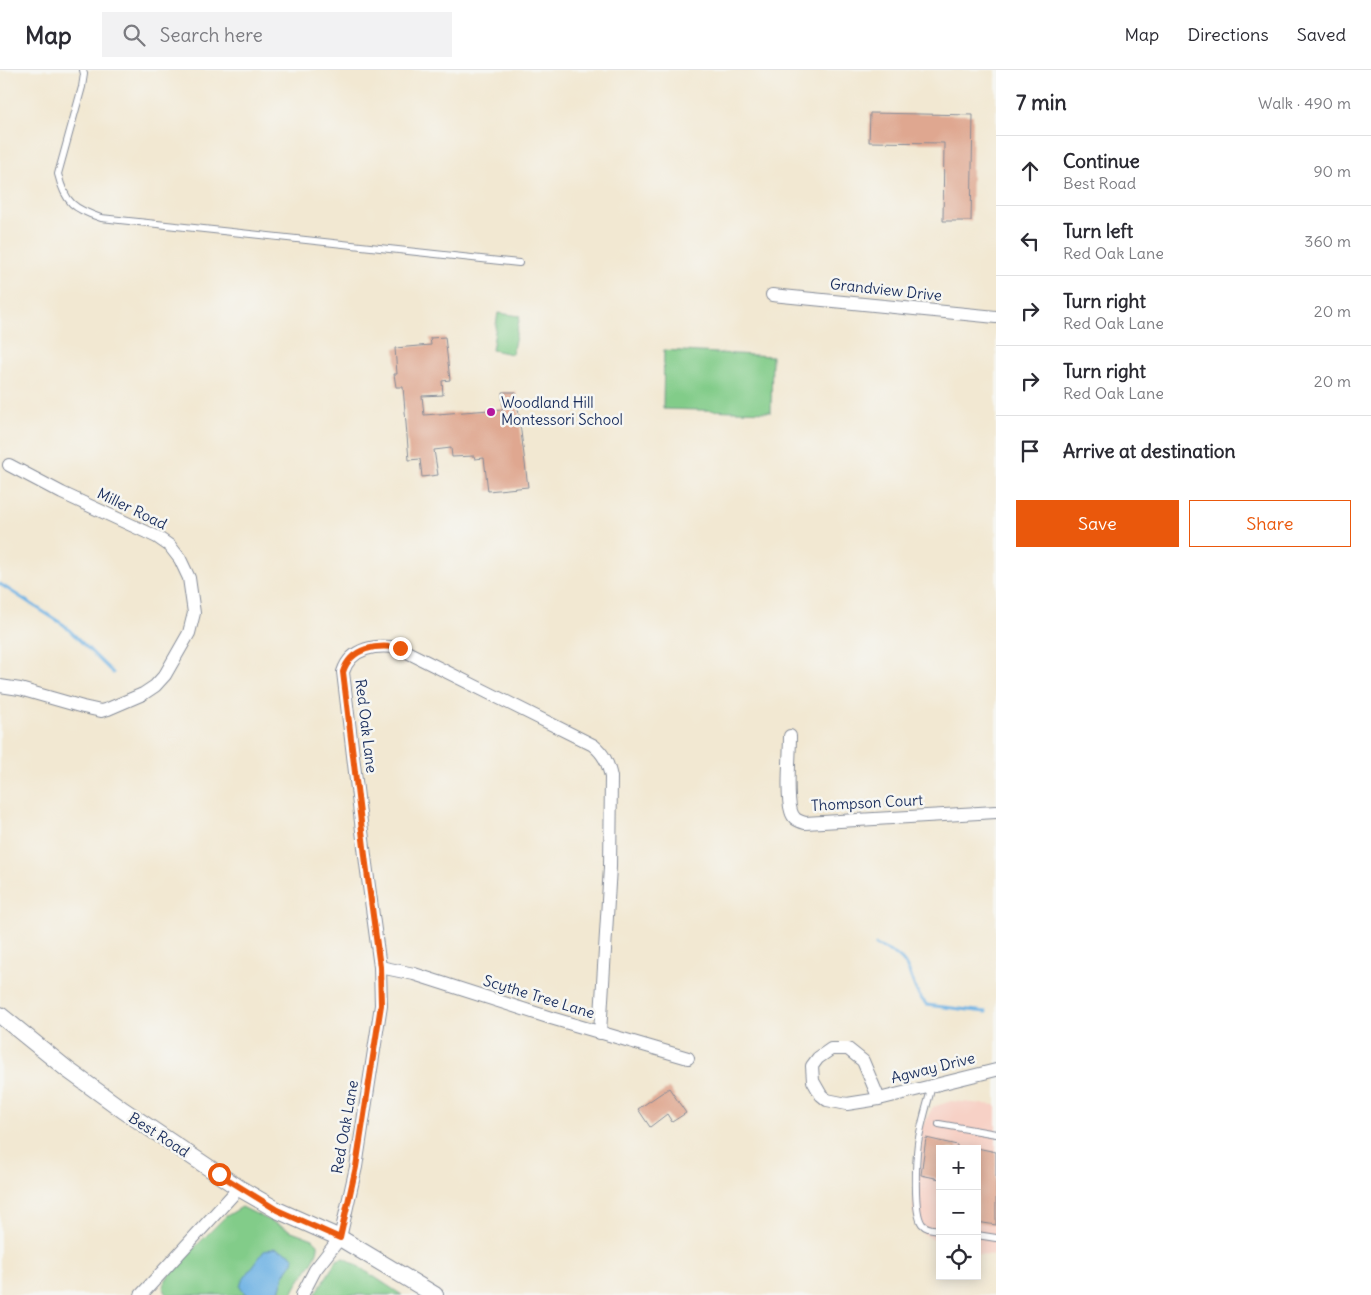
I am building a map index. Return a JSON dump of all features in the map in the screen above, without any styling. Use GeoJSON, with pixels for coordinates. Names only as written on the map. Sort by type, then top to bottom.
{"type":"FeatureCollection","features":[{"type":"Feature","properties":{"kind":"street","name":"Grandview Drive"},"geometry":{"type":"LineString","coordinates":[[772,295],[996,317]]}},
{"type":"Feature","properties":{"kind":"street","name":"Miller Road"},"geometry":{"type":"LineString","coordinates":[[0,686],[20,689],[101,711],[108,710],[143,694],[155,686],[165,675],[188,633],[194,613],[188,578],[180,559],[170,546],[157,537],[62,494],[9,464]]}},
{"type":"Feature","properties":{"kind":"street","name":"Red Oak Lane"},"geometry":{"type":"LineString","coordinates":[[340,1238],[356,1167],[381,1005],[380,967],[343,672],[344,667],[361,650],[374,646],[400,648],[593,744],[602,752],[609,764],[611,777],[610,867],[600,1033]]}},
{"type":"Feature","properties":{"kind":"street","name":"Thompson Court"},"geometry":{"type":"LineString","coordinates":[[790,736],[789,801],[791,813],[798,821],[805,823],[996,812]]}},
{"type":"Feature","properties":{"kind":"street","name":"Scythe Tree Lane"},"geometry":{"type":"LineString","coordinates":[[380,967],[414,974],[600,1033],[688,1058]]}},
{"type":"Feature","properties":{"kind":"street","name":"Best Road"},"geometry":{"type":"LineString","coordinates":[[0,1015],[68,1070],[122,1110],[239,1188],[277,1210],[340,1238],[435,1295]]}},
{"type":"Feature","properties":{"kind":"street","name":"Agway Drive"},"geometry":{"type":"LineString","coordinates":[[879,1099],[863,1061],[848,1049],[830,1049],[818,1058],[812,1066],[813,1081],[816,1089],[827,1100],[847,1104],[879,1099],[996,1070]]}},
{"type":"Feature","properties":{"kind":"street"},"geometry":{"type":"LineString","coordinates":[[149,1292],[239,1188]]}},
{"type":"Feature","properties":{"kind":"street"},"geometry":{"type":"LineString","coordinates":[[302,1295],[315,1270],[340,1238]]}},
{"type":"Feature","properties":{"kind":"lane"},"geometry":{"type":"LineString","coordinates":[[82,70],[84,74],[82,87],[58,174],[61,188],[68,201],[80,210],[101,218],[518,263]]}},
{"type":"Feature","properties":{"kind":"lane"},"geometry":{"type":"LineString","coordinates":[[932,1086],[918,1143],[916,1181],[917,1207],[921,1223],[927,1228],[936,1229]]}},
{"type":"Feature","properties":{"kind":"lane"},"geometry":{"type":"LineString","coordinates":[[939,1124],[996,1134]]}},
{"type":"Feature","properties":{"kind":"lane"},"geometry":{"type":"LineString","coordinates":[[981,1236],[996,1238]]}},
{"type":"Feature","properties":{"kind":"shaded area"},"geometry":{"type":"Polygon","coordinates":[[[951,1101],[996,1105],[996,1255],[981,1254],[981,1145],[936,1145],[936,1241],[923,1233],[913,1212],[919,1132],[933,1107],[951,1101]]]}},
{"type":"Feature","properties":{"kind":"green space"},"geometry":{"type":"Polygon","coordinates":[[[498,313],[520,316],[512,354],[492,350],[498,313]]]}},
{"type":"Feature","properties":{"kind":"green space"},"geometry":{"type":"Polygon","coordinates":[[[664,350],[772,356],[771,412],[663,409],[664,350]]]}},
{"type":"Feature","properties":{"kind":"green space"},"geometry":{"type":"Polygon","coordinates":[[[242,1207],[289,1230],[313,1239],[318,1244],[318,1250],[312,1263],[298,1282],[292,1295],[278,1295],[284,1275],[293,1262],[244,1293],[246,1295],[167,1295],[163,1287],[172,1270],[225,1217],[242,1207]]]}},
{"type":"Feature","properties":{"kind":"green space"},"geometry":{"type":"Polygon","coordinates":[[[347,1259],[402,1295],[315,1295],[337,1260],[347,1259]]]}},
{"type":"Feature","properties":{"kind":"water"},"geometry":{"type":"Polygon","coordinates":[[[275,1248],[294,1257],[293,1262],[284,1275],[278,1295],[246,1295],[240,1286],[242,1281],[264,1251],[275,1248]]]}},
{"type":"Feature","properties":{"kind":"building"},"geometry":{"type":"Polygon","coordinates":[[[870,113],[973,115],[971,221],[943,221],[944,143],[869,142],[870,113]]]}},
{"type":"Feature","properties":{"kind":"building","name":"Woodland Hill Montessori School"},"geometry":{"type":"Polygon","coordinates":[[[445,337],[450,380],[442,381],[443,395],[422,396],[424,415],[503,409],[502,392],[516,392],[528,487],[488,491],[484,458],[475,459],[474,456],[452,457],[451,448],[434,450],[438,475],[422,477],[420,459],[409,460],[403,387],[396,387],[394,374],[397,374],[395,348],[431,345],[430,338],[445,337]]]}},
{"type":"Feature","properties":{"kind":"building"},"geometry":{"type":"Polygon","coordinates":[[[669,1088],[686,1113],[672,1122],[667,1114],[650,1127],[638,1109],[669,1088]]]}},
{"type":"Feature","properties":{"kind":"building"},"geometry":{"type":"Polygon","coordinates":[[[926,1138],[957,1145],[936,1145],[936,1178],[921,1175],[926,1138]]]}},
{"type":"Feature","properties":{"kind":"building"},"geometry":{"type":"Polygon","coordinates":[[[981,1149],[996,1152],[996,1225],[981,1223],[981,1149]]]}},
{"type":"Feature","properties":{"kind":"waterway"},"geometry":{"type":"LineString","coordinates":[[0,584],[64,625],[113,673]]}},
{"type":"Feature","properties":{"kind":"waterway"},"geometry":{"type":"LineString","coordinates":[[876,945],[892,953],[902,961],[916,990],[927,1005],[986,1012]]}},
{"type":"Feature","properties":{"kind":"place","name":"Woodland Hill Montessori School"},"geometry":{"type":"Point","coordinates":[491,412]}},
{"type":"Feature","properties":{"kind":"route"},"geometry":{"type":"LineString","coordinates":[[219,1174],[277,1210],[340,1238],[356,1167],[381,1005],[380,967],[343,672],[344,667],[361,650],[374,646],[400,648]]}}]}
